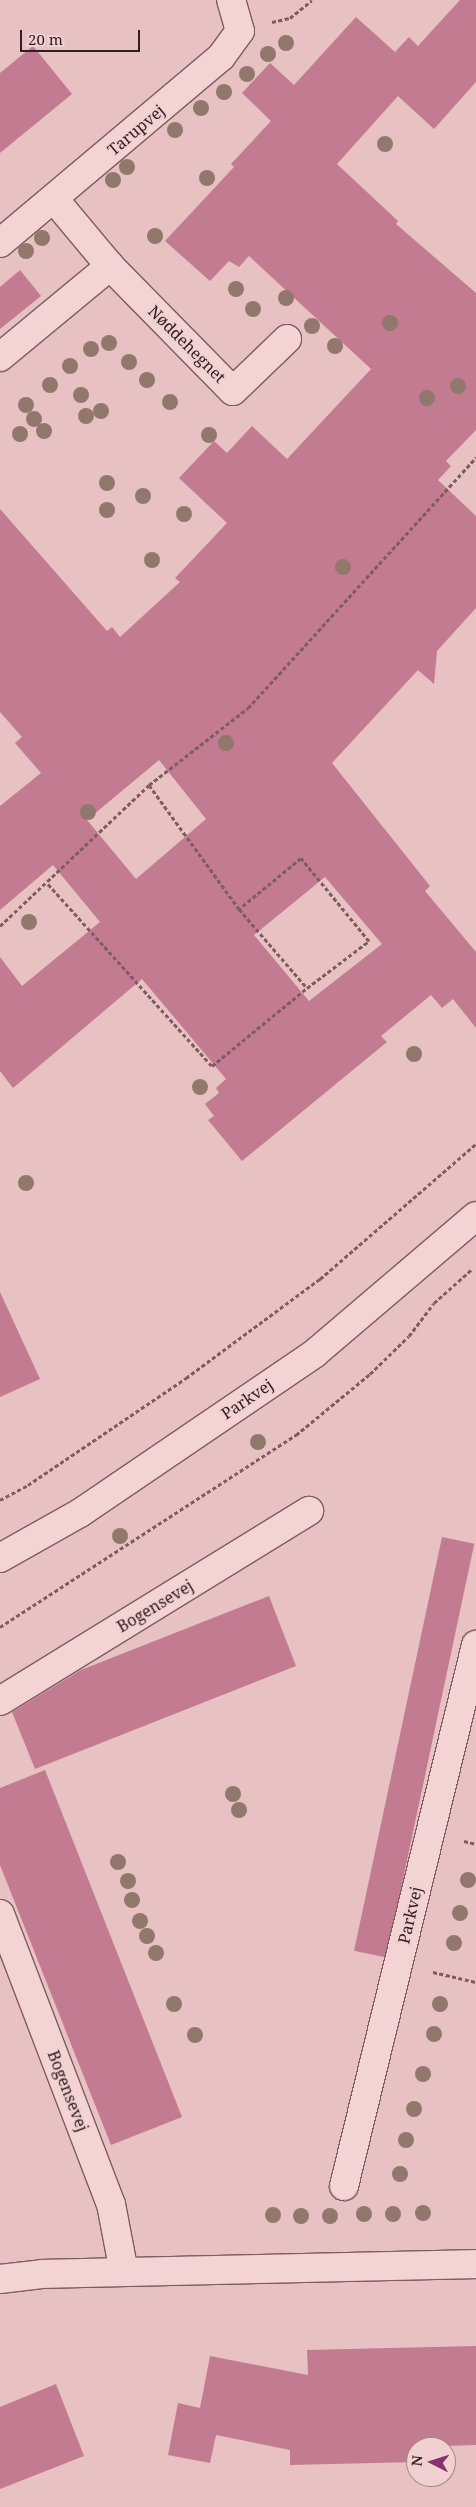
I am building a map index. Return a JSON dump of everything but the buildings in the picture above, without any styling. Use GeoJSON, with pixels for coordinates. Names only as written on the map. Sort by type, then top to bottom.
{"type":"FeatureCollection","features":[{"type":"Feature","properties":{"kind":"street"},"geometry":{"type":"LineString","coordinates":[[231,0],[240,31]]}},
{"type":"Feature","properties":{"kind":"street","name":"Tarupvej"},"geometry":{"type":"LineString","coordinates":[[0,243],[221,57],[240,31]]}},
{"type":"Feature","properties":{"kind":"street","name":"Nøddehegnet"},"geometry":{"type":"LineString","coordinates":[[54,199],[110,266],[233,391],[287,339]]}},
{"type":"Feature","properties":{"kind":"street"},"geometry":{"type":"LineString","coordinates":[[0,357],[110,266]]}},
{"type":"Feature","properties":{"kind":"street","name":"Parkvej"},"geometry":{"type":"LineString","coordinates":[[0,1558],[80,1513],[315,1353],[476,1216]]}},
{"type":"Feature","properties":{"kind":"street","name":"Bogensevej"},"geometry":{"type":"LineString","coordinates":[[0,1701],[309,1511]]}},
{"type":"Feature","properties":{"kind":"street","name":"Parkvej"},"geometry":{"type":"LineString","coordinates":[[344,2186],[476,1645]]}},
{"type":"Feature","properties":{"kind":"street","name":"Bogensevej"},"geometry":{"type":"LineString","coordinates":[[0,1914],[111,2204],[124,2272]]}},
{"type":"Feature","properties":{"kind":"street"},"geometry":{"type":"LineString","coordinates":[[0,2279],[124,2272],[476,2264]]}},
{"type":"Feature","properties":{"kind":"path"},"geometry":{"type":"LineString","coordinates":[[240,31],[290,18],[312,0]]}},
{"type":"Feature","properties":{"kind":"path"},"geometry":{"type":"LineString","coordinates":[[0,926],[48,884],[149,786],[248,708],[476,457]]}},
{"type":"Feature","properties":{"kind":"path"},"geometry":{"type":"LineString","coordinates":[[149,786],[239,909],[307,988]]}},
{"type":"Feature","properties":{"kind":"path"},"geometry":{"type":"LineString","coordinates":[[48,884],[212,1066],[307,988],[369,941],[301,858],[239,909]]}},
{"type":"Feature","properties":{"kind":"path"},"geometry":{"type":"LineString","coordinates":[[0,1500],[28,1485],[186,1378],[320,1279],[476,1144]]}},
{"type":"Feature","properties":{"kind":"path"},"geometry":{"type":"LineString","coordinates":[[0,1627],[296,1435],[370,1374],[409,1336],[434,1304],[476,1265]]}},
{"type":"Feature","properties":{"kind":"path"},"geometry":{"type":"LineString","coordinates":[[398,1964],[476,1982]]}}]}
